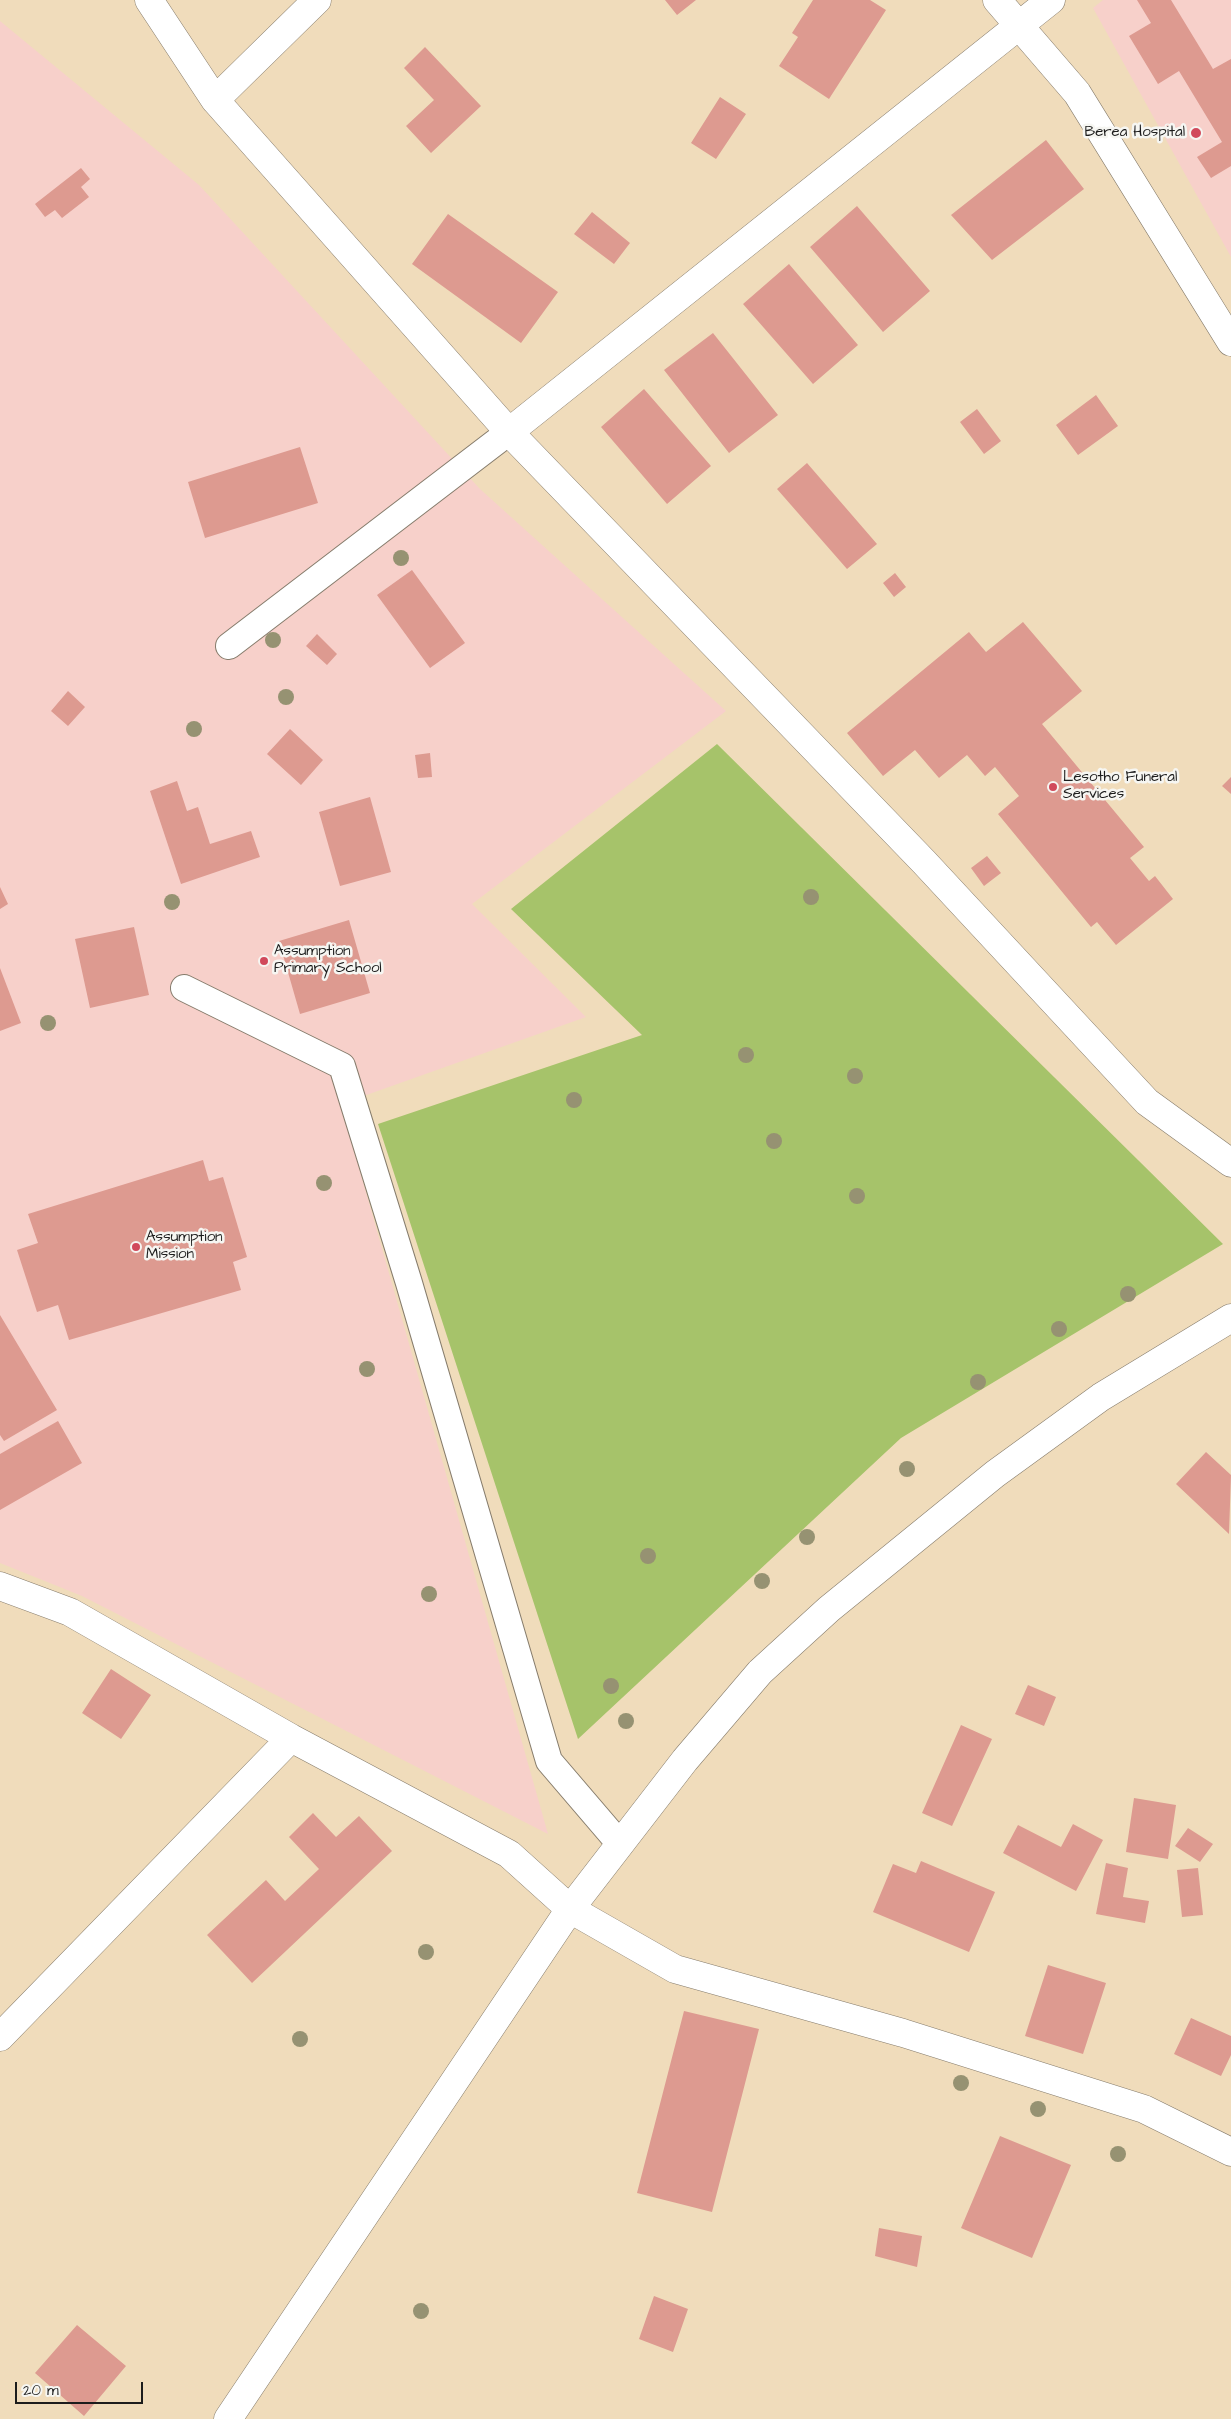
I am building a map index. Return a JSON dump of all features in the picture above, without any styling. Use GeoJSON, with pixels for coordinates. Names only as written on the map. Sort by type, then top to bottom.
{"type":"FeatureCollection","features":[{"type":"Feature","properties":{"kind":"street"},"geometry":{"type":"LineString","coordinates":[[149,0],[215,100],[509,432],[924,862],[1147,1102],[1231,1163]]}},
{"type":"Feature","properties":{"kind":"street"},"geometry":{"type":"LineString","coordinates":[[215,100],[318,0]]}},
{"type":"Feature","properties":{"kind":"street"},"geometry":{"type":"LineString","coordinates":[[998,0],[1078,93],[1231,342]]}},
{"type":"Feature","properties":{"kind":"street"},"geometry":{"type":"LineString","coordinates":[[509,432],[1051,0]]}},
{"type":"Feature","properties":{"kind":"street"},"geometry":{"type":"LineString","coordinates":[[228,2419],[570,1909],[685,1760],[760,1672],[829,1609],[987,1480],[1093,1403],[1231,1318]]}},
{"type":"Feature","properties":{"kind":"street"},"geometry":{"type":"LineString","coordinates":[[0,1586],[70,1612],[291,1738],[509,1854],[570,1909],[675,1969],[904,2033],[1144,2109],[1231,2152]]}},
{"type":"Feature","properties":{"kind":"street"},"geometry":{"type":"LineString","coordinates":[[0,2037],[291,1738]]}},
{"type":"Feature","properties":{"kind":"lane"},"geometry":{"type":"LineString","coordinates":[[229,646],[509,432]]}},
{"type":"Feature","properties":{"kind":"lane"},"geometry":{"type":"LineString","coordinates":[[184,988],[342,1066],[412,1292],[549,1761],[620,1844]]}},
{"type":"Feature","properties":{"kind":"shaded area","name":"Berea Hospital"},"geometry":{"type":"Polygon","coordinates":[[[1103,0],[1231,0],[1231,257],[1093,8],[1103,0]]]}},
{"type":"Feature","properties":{"kind":"shaded area","name":"Assumption Primary School"},"geometry":{"type":"Polygon","coordinates":[[[0,21],[199,185],[480,489],[726,711],[472,904],[586,1017],[341,1104],[548,1834],[82,1596],[0,1563],[0,21]]]}},
{"type":"Feature","properties":{"kind":"green space"},"geometry":{"type":"Polygon","coordinates":[[[717,744],[1223,1244],[901,1438],[578,1739],[378,1124],[642,1035],[511,909],[717,744]]]}},
{"type":"Feature","properties":{"kind":"building"},"geometry":{"type":"Polygon","coordinates":[[[665,0],[696,0],[677,15],[665,0]]]}},
{"type":"Feature","properties":{"kind":"building"},"geometry":{"type":"Polygon","coordinates":[[[813,0],[870,0],[886,10],[829,99],[779,66],[798,37],[792,33],[813,0]]]}},
{"type":"Feature","properties":{"kind":"building"},"geometry":{"type":"Polygon","coordinates":[[[1137,0],[1171,0],[1213,69],[1231,59],[1231,166],[1211,178],[1197,157],[1222,142],[1179,71],[1158,84],[1129,36],[1151,23],[1137,0]]]}},
{"type":"Feature","properties":{"kind":"building"},"geometry":{"type":"Polygon","coordinates":[[[425,47],[481,106],[431,153],[406,126],[434,100],[404,68],[425,47]]]}},
{"type":"Feature","properties":{"kind":"building"},"geometry":{"type":"Polygon","coordinates":[[[720,97],[746,114],[716,159],[691,143],[720,97]]]}},
{"type":"Feature","properties":{"kind":"building"},"geometry":{"type":"Polygon","coordinates":[[[1046,140],[1084,189],[992,260],[951,215],[1046,140]]]}},
{"type":"Feature","properties":{"kind":"building"},"geometry":{"type":"Polygon","coordinates":[[[81,168],[90,179],[81,187],[89,197],[62,218],[55,210],[45,217],[35,204],[81,168]]]}},
{"type":"Feature","properties":{"kind":"building"},"geometry":{"type":"Polygon","coordinates":[[[857,206],[930,291],[883,332],[810,247],[857,206]]]}},
{"type":"Feature","properties":{"kind":"building"},"geometry":{"type":"Polygon","coordinates":[[[592,212],[630,243],[614,264],[574,234],[592,212]]]}},
{"type":"Feature","properties":{"kind":"building"},"geometry":{"type":"Polygon","coordinates":[[[448,214],[558,292],[521,343],[412,264],[448,214]]]}},
{"type":"Feature","properties":{"kind":"building"},"geometry":{"type":"Polygon","coordinates":[[[789,264],[858,345],[813,384],[743,304],[789,264]]]}},
{"type":"Feature","properties":{"kind":"building"},"geometry":{"type":"Polygon","coordinates":[[[713,333],[778,415],[729,453],[664,370],[713,333]]]}},
{"type":"Feature","properties":{"kind":"building"},"geometry":{"type":"Polygon","coordinates":[[[644,389],[711,466],[667,504],[601,427],[644,389]]]}},
{"type":"Feature","properties":{"kind":"building"},"geometry":{"type":"Polygon","coordinates":[[[1096,395],[1118,426],[1078,455],[1056,425],[1096,395]]]}},
{"type":"Feature","properties":{"kind":"building"},"geometry":{"type":"Polygon","coordinates":[[[977,409],[1001,441],[984,454],[960,422],[977,409]]]}},
{"type":"Feature","properties":{"kind":"building"},"geometry":{"type":"Polygon","coordinates":[[[300,447],[318,503],[205,538],[188,482],[300,447]]]}},
{"type":"Feature","properties":{"kind":"building"},"geometry":{"type":"Polygon","coordinates":[[[807,463],[877,544],[847,569],[777,489],[807,463]]]}},
{"type":"Feature","properties":{"kind":"building"},"geometry":{"type":"Polygon","coordinates":[[[412,570],[465,643],[430,668],[377,595],[412,570]]]}},
{"type":"Feature","properties":{"kind":"building"},"geometry":{"type":"Polygon","coordinates":[[[895,573],[906,587],[894,597],[883,583],[895,573]]]}},
{"type":"Feature","properties":{"kind":"building","name":"Lesotho Funeral Services"},"geometry":{"type":"Polygon","coordinates":[[[1023,622],[1082,691],[1042,724],[1144,847],[1130,858],[1149,881],[1155,876],[1173,899],[1116,945],[1097,922],[1091,927],[998,814],[1019,796],[995,767],[985,776],[967,755],[939,778],[915,750],[883,776],[847,733],[969,632],[986,652],[1023,622]]]}},
{"type":"Feature","properties":{"kind":"building"},"geometry":{"type":"Polygon","coordinates":[[[317,634],[337,654],[327,665],[306,646],[317,634]]]}},
{"type":"Feature","properties":{"kind":"building"},"geometry":{"type":"Polygon","coordinates":[[[68,691],[85,707],[68,726],[51,711],[68,691]]]}},
{"type":"Feature","properties":{"kind":"building"},"geometry":{"type":"Polygon","coordinates":[[[290,729],[323,760],[301,785],[267,754],[290,729]]]}},
{"type":"Feature","properties":{"kind":"building"},"geometry":{"type":"Polygon","coordinates":[[[430,753],[432,777],[418,778],[415,755],[430,753]]]}},
{"type":"Feature","properties":{"kind":"building"},"geometry":{"type":"Polygon","coordinates":[[[1231,777],[1231,794],[1222,786],[1231,777]]]}},
{"type":"Feature","properties":{"kind":"building"},"geometry":{"type":"Polygon","coordinates":[[[177,781],[187,811],[198,807],[210,844],[251,831],[260,857],[181,884],[150,791],[177,781]]]}},
{"type":"Feature","properties":{"kind":"building"},"geometry":{"type":"Polygon","coordinates":[[[370,797],[391,872],[340,886],[319,812],[370,797]]]}},
{"type":"Feature","properties":{"kind":"building"},"geometry":{"type":"Polygon","coordinates":[[[987,856],[1001,873],[984,886],[971,868],[987,856]]]}},
{"type":"Feature","properties":{"kind":"building"},"geometry":{"type":"Polygon","coordinates":[[[0,887],[8,904],[0,909],[0,887]]]}},
{"type":"Feature","properties":{"kind":"building"},"geometry":{"type":"Polygon","coordinates":[[[349,920],[370,993],[300,1014],[279,941],[349,920]]]}},
{"type":"Feature","properties":{"kind":"building"},"geometry":{"type":"Polygon","coordinates":[[[134,927],[149,995],[90,1008],[75,939],[134,927]]]}},
{"type":"Feature","properties":{"kind":"building"},"geometry":{"type":"Polygon","coordinates":[[[0,968],[21,1023],[0,1031],[0,968]]]}},
{"type":"Feature","properties":{"kind":"building","name":"Assumption Mission"},"geometry":{"type":"Polygon","coordinates":[[[203,1160],[209,1181],[223,1177],[247,1257],[233,1262],[241,1290],[69,1340],[58,1305],[37,1312],[17,1250],[38,1243],[28,1214],[203,1160]]]}},
{"type":"Feature","properties":{"kind":"building"},"geometry":{"type":"Polygon","coordinates":[[[0,1315],[57,1410],[4,1441],[0,1435],[0,1315]]]}},
{"type":"Feature","properties":{"kind":"building"},"geometry":{"type":"Polygon","coordinates":[[[58,1421],[82,1463],[0,1510],[0,1454],[58,1421]]]}},
{"type":"Feature","properties":{"kind":"building"},"geometry":{"type":"Polygon","coordinates":[[[1206,1452],[1231,1475],[1229,1534],[1176,1484],[1206,1452]]]}},
{"type":"Feature","properties":{"kind":"building"},"geometry":{"type":"Polygon","coordinates":[[[111,1669],[151,1695],[121,1739],[82,1713],[111,1669]]]}},
{"type":"Feature","properties":{"kind":"building"},"geometry":{"type":"Polygon","coordinates":[[[1028,1685],[1056,1697],[1044,1726],[1015,1714],[1028,1685]]]}},
{"type":"Feature","properties":{"kind":"building"},"geometry":{"type":"Polygon","coordinates":[[[961,1725],[992,1739],[952,1826],[922,1813],[961,1725]]]}},
{"type":"Feature","properties":{"kind":"building"},"geometry":{"type":"Polygon","coordinates":[[[1134,1798],[1176,1805],[1168,1859],[1126,1852],[1134,1798]]]}},
{"type":"Feature","properties":{"kind":"building"},"geometry":{"type":"Polygon","coordinates":[[[313,1813],[336,1837],[359,1816],[392,1851],[252,1983],[207,1935],[266,1880],[285,1901],[319,1869],[289,1837],[313,1813]]]}},
{"type":"Feature","properties":{"kind":"building"},"geometry":{"type":"Polygon","coordinates":[[[1073,1824],[1103,1840],[1076,1891],[1003,1853],[1018,1825],[1061,1847],[1073,1824]]]}},
{"type":"Feature","properties":{"kind":"building"},"geometry":{"type":"Polygon","coordinates":[[[1188,1828],[1213,1844],[1200,1862],[1175,1846],[1188,1828]]]}},
{"type":"Feature","properties":{"kind":"building"},"geometry":{"type":"Polygon","coordinates":[[[921,1861],[995,1892],[969,1952],[873,1912],[893,1864],[916,1873],[921,1861]]]}},
{"type":"Feature","properties":{"kind":"building"},"geometry":{"type":"Polygon","coordinates":[[[1106,1863],[1128,1868],[1123,1897],[1149,1901],[1145,1923],[1096,1914],[1106,1863]]]}},
{"type":"Feature","properties":{"kind":"building"},"geometry":{"type":"Polygon","coordinates":[[[1198,1868],[1203,1915],[1182,1917],[1177,1870],[1198,1868]]]}},
{"type":"Feature","properties":{"kind":"building"},"geometry":{"type":"Polygon","coordinates":[[[1048,1965],[1106,1983],[1083,2054],[1025,2036],[1048,1965]]]}},
{"type":"Feature","properties":{"kind":"building"},"geometry":{"type":"Polygon","coordinates":[[[684,2011],[759,2029],[712,2212],[637,2193],[684,2011]]]}},
{"type":"Feature","properties":{"kind":"building"},"geometry":{"type":"Polygon","coordinates":[[[1191,2018],[1231,2036],[1231,2055],[1221,2076],[1174,2054],[1191,2018]]]}},
{"type":"Feature","properties":{"kind":"building"},"geometry":{"type":"Polygon","coordinates":[[[1000,2136],[1071,2165],[1032,2258],[961,2228],[1000,2136]]]}},
{"type":"Feature","properties":{"kind":"building"},"geometry":{"type":"Polygon","coordinates":[[[879,2228],[922,2236],[917,2267],[875,2256],[879,2228]]]}},
{"type":"Feature","properties":{"kind":"building"},"geometry":{"type":"Polygon","coordinates":[[[654,2296],[688,2309],[673,2352],[639,2339],[654,2296]]]}},
{"type":"Feature","properties":{"kind":"building"},"geometry":{"type":"Polygon","coordinates":[[[77,2325],[126,2366],[84,2416],[35,2373],[77,2325]]]}},
{"type":"Feature","properties":{"kind":"place","name":"Berea Hospital"},"geometry":{"type":"Point","coordinates":[1196,133]}},
{"type":"Feature","properties":{"kind":"place","name":"Lesotho Funeral Services"},"geometry":{"type":"Point","coordinates":[1053,787]}},
{"type":"Feature","properties":{"kind":"place","name":"Assumption Primary School"},"geometry":{"type":"Point","coordinates":[264,961]}},
{"type":"Feature","properties":{"kind":"place","name":"Assumption Mission"},"geometry":{"type":"Point","coordinates":[136,1247]}}]}
